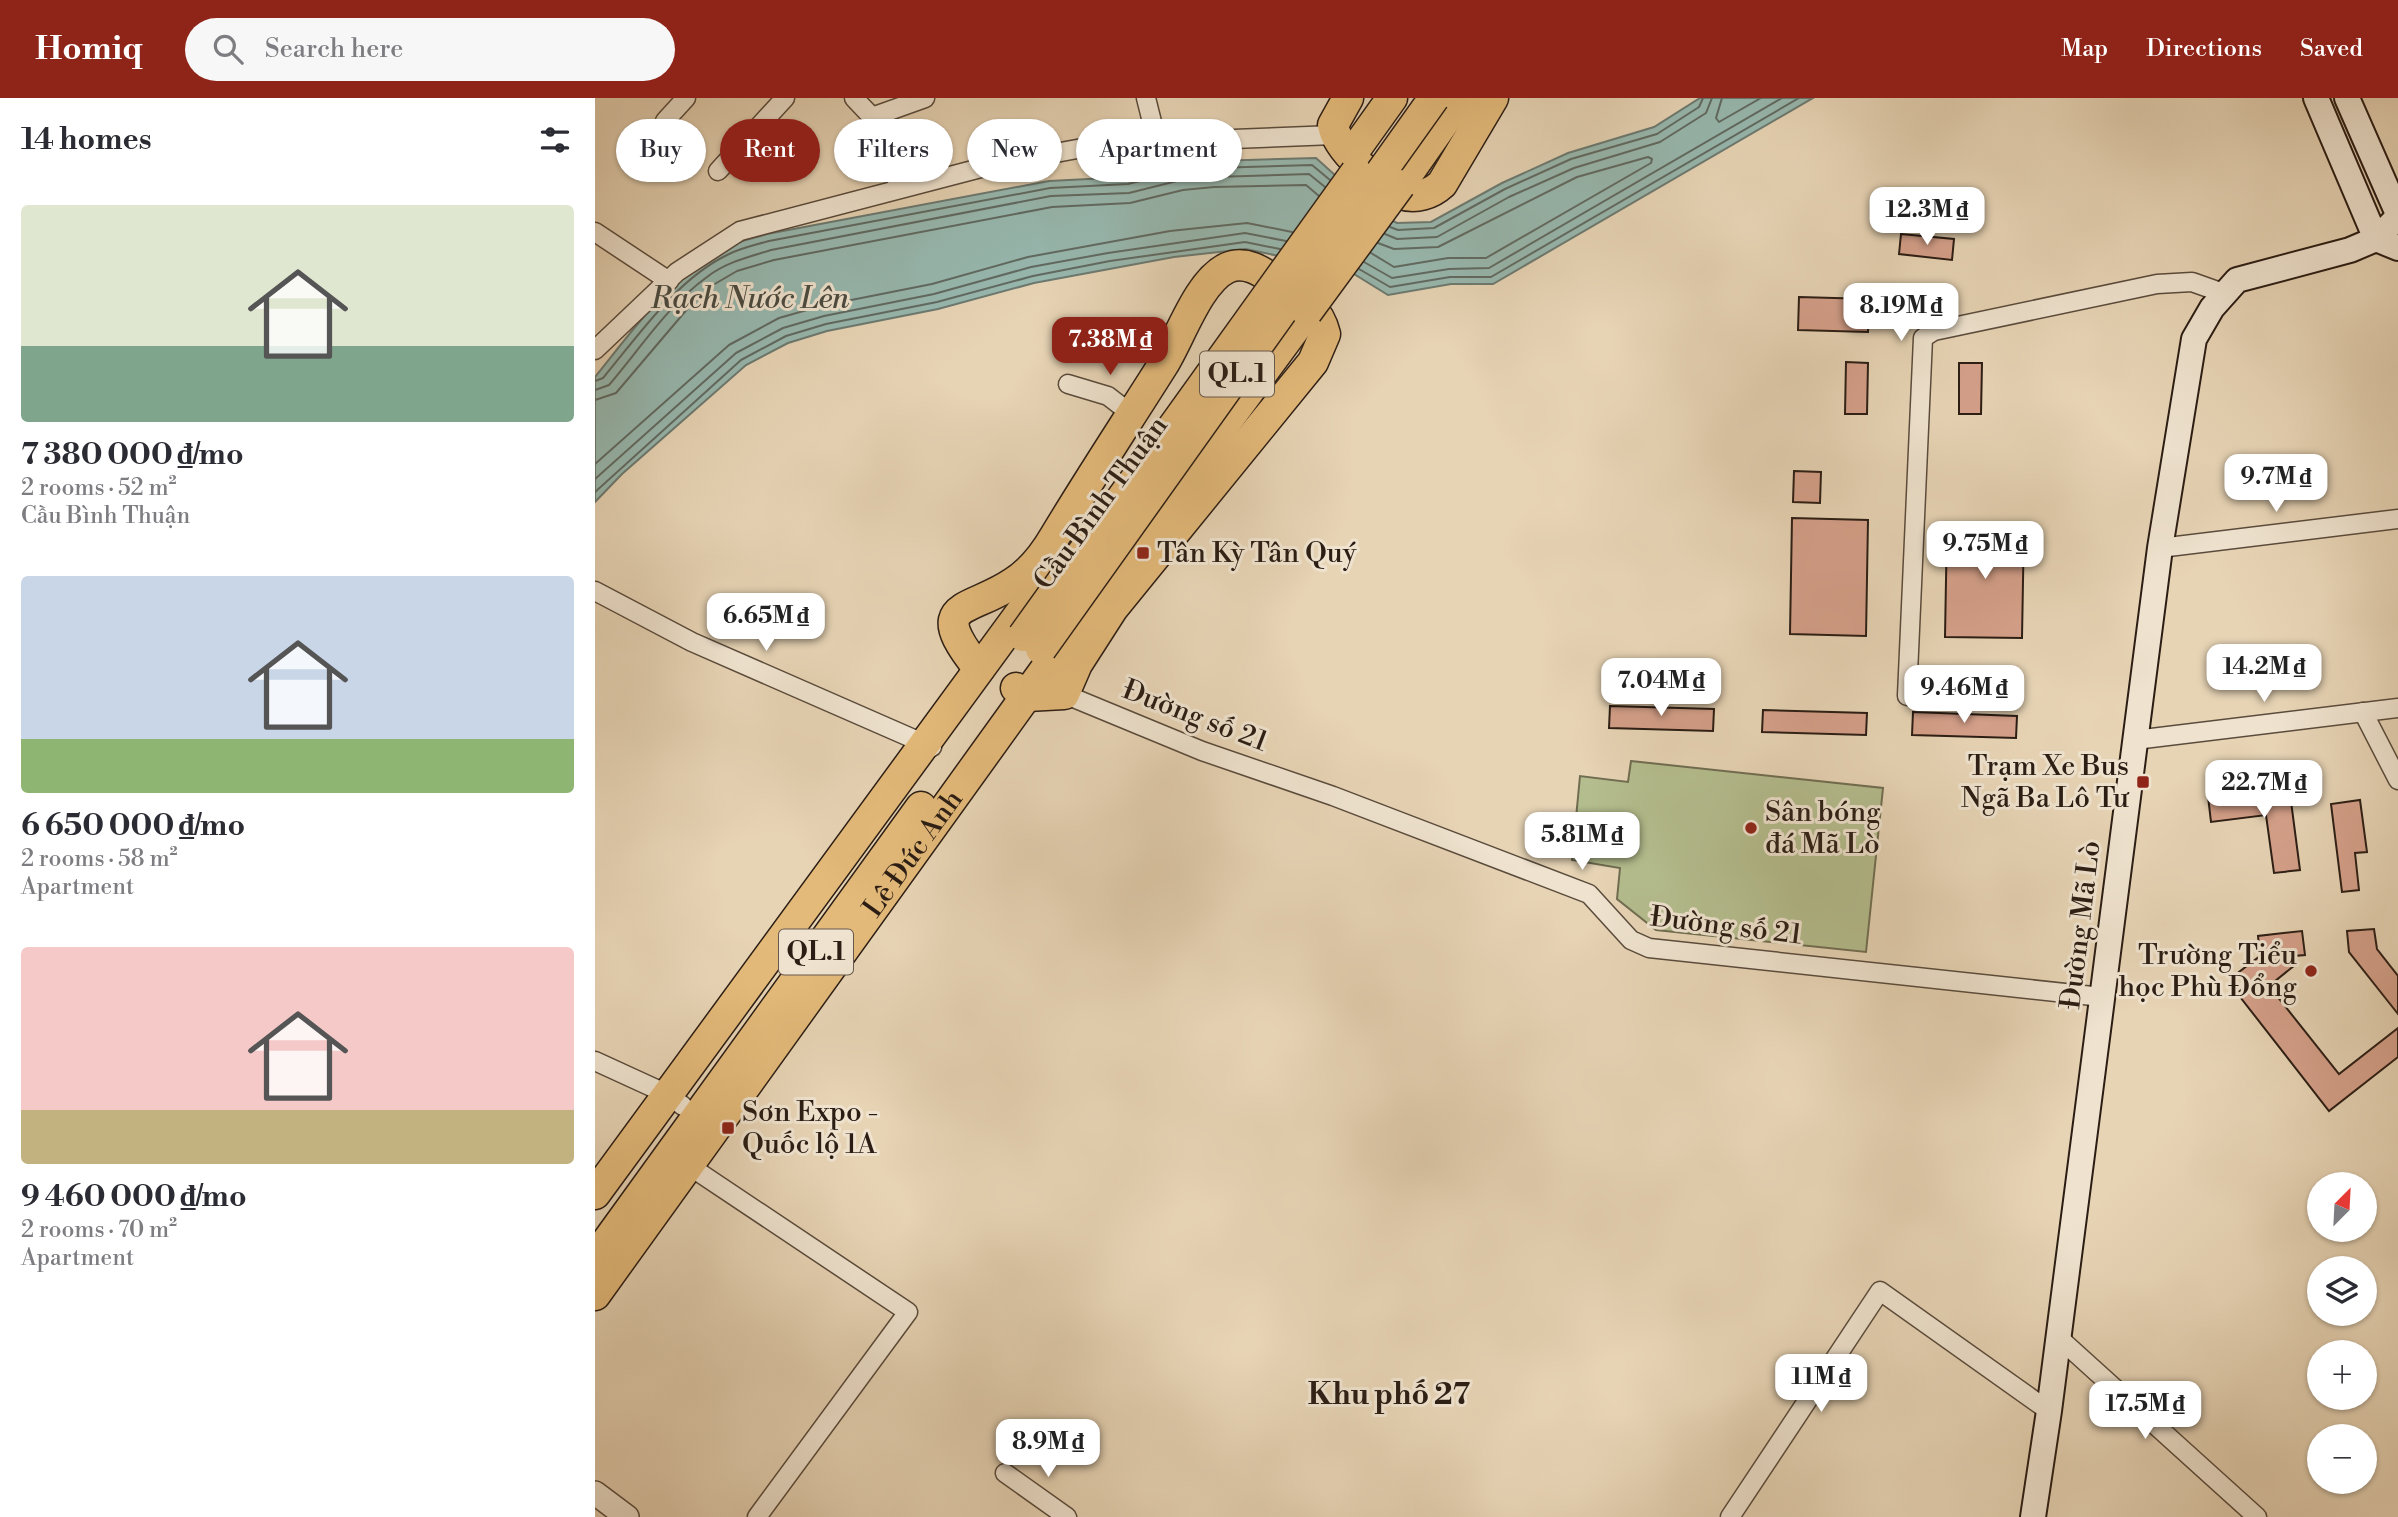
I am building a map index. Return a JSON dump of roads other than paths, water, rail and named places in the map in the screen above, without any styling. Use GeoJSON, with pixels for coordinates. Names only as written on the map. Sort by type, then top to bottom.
{"type":"FeatureCollection","features":[{"type":"Feature","properties":{"kind":"highway"},"geometry":{"type":"LineString","coordinates":[[1348,98],[1335,118],[1334,135],[1346,153],[1393,189],[1402,194],[1421,195],[1442,184],[1493,98]]}},
{"type":"Feature","properties":{"kind":"highway","name":"Cầu Bình Thuận"},"geometry":{"type":"LineString","coordinates":[[979,668],[1392,98]]}},
{"type":"Feature","properties":{"kind":"highway","name":"Cầu Bình Thuận"},"geometry":{"type":"LineString","coordinates":[[1032,643],[1409,98]]}},
{"type":"Feature","properties":{"kind":"highway","name":"Cầu Bình Thuận"},"geometry":{"type":"LineString","coordinates":[[1032,643],[1434,98]]}},
{"type":"Feature","properties":{"kind":"highway","name":"Cầu Bình Thuận"},"geometry":{"type":"LineString","coordinates":[[1083,617],[1461,98]]}},
{"type":"Feature","properties":{"kind":"highway"},"geometry":{"type":"LineString","coordinates":[[979,668],[957,637],[958,611],[966,604],[1014,583],[1044,554],[1130,413],[1169,355],[1208,285],[1228,268],[1236,266],[1258,269],[1301,297],[1323,324],[1323,344],[1313,362],[1113,608],[1077,664],[1064,694],[1020,691]]}},
{"type":"Feature","properties":{"kind":"highway","name":"Lê Đức Anh"},"geometry":{"type":"LineString","coordinates":[[595,1258],[941,779],[1083,617]]}},
{"type":"Feature","properties":{"kind":"highway","name":"Lê Đức Anh"},"geometry":{"type":"LineString","coordinates":[[595,1295],[1020,691],[1032,643]]}},
{"type":"Feature","properties":{"kind":"highway","name":"Lê Đức Anh"},"geometry":{"type":"LineString","coordinates":[[932,747],[1032,643]]}},
{"type":"Feature","properties":{"kind":"highway","name":"Lê Đức Anh"},"geometry":{"type":"LineString","coordinates":[[595,1194],[675,1100],[752,995],[932,747],[979,668]]}},
{"type":"Feature","properties":{"kind":"highway","name":"Lê Đức Anh"},"geometry":{"type":"LineString","coordinates":[[595,1228],[675,1100]]}},
{"type":"Feature","properties":{"kind":"main road"},"geometry":{"type":"LineString","coordinates":[[2316,98],[2387,244]]}},
{"type":"Feature","properties":{"kind":"main road"},"geometry":{"type":"LineString","coordinates":[[2347,98],[2398,215]]}},
{"type":"Feature","properties":{"kind":"main road","name":"Đường Mã Lò"},"geometry":{"type":"LineString","coordinates":[[2033,1517],[2059,1338],[2160,548],[2194,339],[2223,293],[2237,280],[2257,272],[2387,244],[2398,215]]}},
{"type":"Feature","properties":{"kind":"street"},"geometry":{"type":"LineString","coordinates":[[667,119],[685,98]]}},
{"type":"Feature","properties":{"kind":"street"},"geometry":{"type":"LineString","coordinates":[[718,171],[785,98]]}},
{"type":"Feature","properties":{"kind":"street"},"geometry":{"type":"LineString","coordinates":[[854,98],[871,117],[900,188]]}},
{"type":"Feature","properties":{"kind":"street"},"geometry":{"type":"LineString","coordinates":[[871,117],[925,98]]}},
{"type":"Feature","properties":{"kind":"street"},"geometry":{"type":"LineString","coordinates":[[1146,98],[1151,119]]}},
{"type":"Feature","properties":{"kind":"street"},"geometry":{"type":"LineString","coordinates":[[1242,139],[1334,135]]}},
{"type":"Feature","properties":{"kind":"street"},"geometry":{"type":"LineString","coordinates":[[595,350],[677,272],[740,231],[996,164],[1076,149]]}},
{"type":"Feature","properties":{"kind":"street"},"geometry":{"type":"LineString","coordinates":[[595,232],[669,281]]}},
{"type":"Feature","properties":{"kind":"street"},"geometry":{"type":"LineString","coordinates":[[1907,696],[1923,338],[1934,331],[2014,312],[2157,284],[2192,282],[2223,293]]}},
{"type":"Feature","properties":{"kind":"street"},"geometry":{"type":"LineString","coordinates":[[1068,384],[1108,396],[1130,413]]}},
{"type":"Feature","properties":{"kind":"street"},"geometry":{"type":"LineString","coordinates":[[2160,548],[2398,519]]}},
{"type":"Feature","properties":{"kind":"street"},"geometry":{"type":"LineString","coordinates":[[595,591],[692,642],[932,747]]}},
{"type":"Feature","properties":{"kind":"street","name":"Đường số 21"},"geometry":{"type":"LineString","coordinates":[[1064,694],[1202,751],[1321,792],[1588,894],[1630,940],[1649,948],[2102,996]]}},
{"type":"Feature","properties":{"kind":"street"},"geometry":{"type":"LineString","coordinates":[[2135,740],[2398,708]]}},
{"type":"Feature","properties":{"kind":"street"},"geometry":{"type":"LineString","coordinates":[[2363,712],[2398,780]]}},
{"type":"Feature","properties":{"kind":"street"},"geometry":{"type":"LineString","coordinates":[[595,1061],[675,1100]]}},
{"type":"Feature","properties":{"kind":"street"},"geometry":{"type":"LineString","coordinates":[[688,1165],[908,1312],[757,1517]]}},
{"type":"Feature","properties":{"kind":"street"},"geometry":{"type":"LineString","coordinates":[[1730,1517],[1880,1291],[2049,1411]]}},
{"type":"Feature","properties":{"kind":"street"},"geometry":{"type":"LineString","coordinates":[[2059,1338],[2257,1517]]}},
{"type":"Feature","properties":{"kind":"street"},"geometry":{"type":"LineString","coordinates":[[1005,1473],[1067,1517]]}},
{"type":"Feature","properties":{"kind":"street"},"geometry":{"type":"LineString","coordinates":[[595,1493],[627,1517]]}},
{"type":"Feature","properties":{"kind":"water","name":"Rạch Nước Lên"},"geometry":{"type":"Polygon","coordinates":[[[1700,98],[1813,98],[1493,284],[1451,284],[1388,295],[1349,271],[1246,249],[1174,257],[1034,283],[938,309],[827,331],[788,343],[746,365],[622,474],[595,502],[595,377],[671,287],[707,258],[736,243],[767,234],[1044,182],[1076,180],[1076,182],[1242,182],[1242,160],[1316,158],[1377,213],[1397,223],[1431,222],[1502,183],[1568,153],[1654,127],[1700,98]]]}},
{"type":"Feature","properties":{"kind":"place","name":"Tân Kỳ Tân Quý"},"geometry":{"type":"Point","coordinates":[1143,553]}},
{"type":"Feature","properties":{"kind":"place","name":"Trạm Xe Bus Ngã Ba Lô Tư"},"geometry":{"type":"Point","coordinates":[2143,782]}},
{"type":"Feature","properties":{"kind":"place","name":"Sân bóng đá Mã Lò"},"geometry":{"type":"Point","coordinates":[1751,828]}},
{"type":"Feature","properties":{"kind":"place","name":"Trường Tiểu học Phù Đổng"},"geometry":{"type":"Point","coordinates":[2311,971]}},
{"type":"Feature","properties":{"kind":"place","name":"Sơn Expo - Quốc lộ 1A"},"geometry":{"type":"Point","coordinates":[728,1128]}},
{"type":"Feature","properties":{"kind":"district","name":"Khu phố 27"},"geometry":{"type":"Point","coordinates":[1389,1395]}}]}
